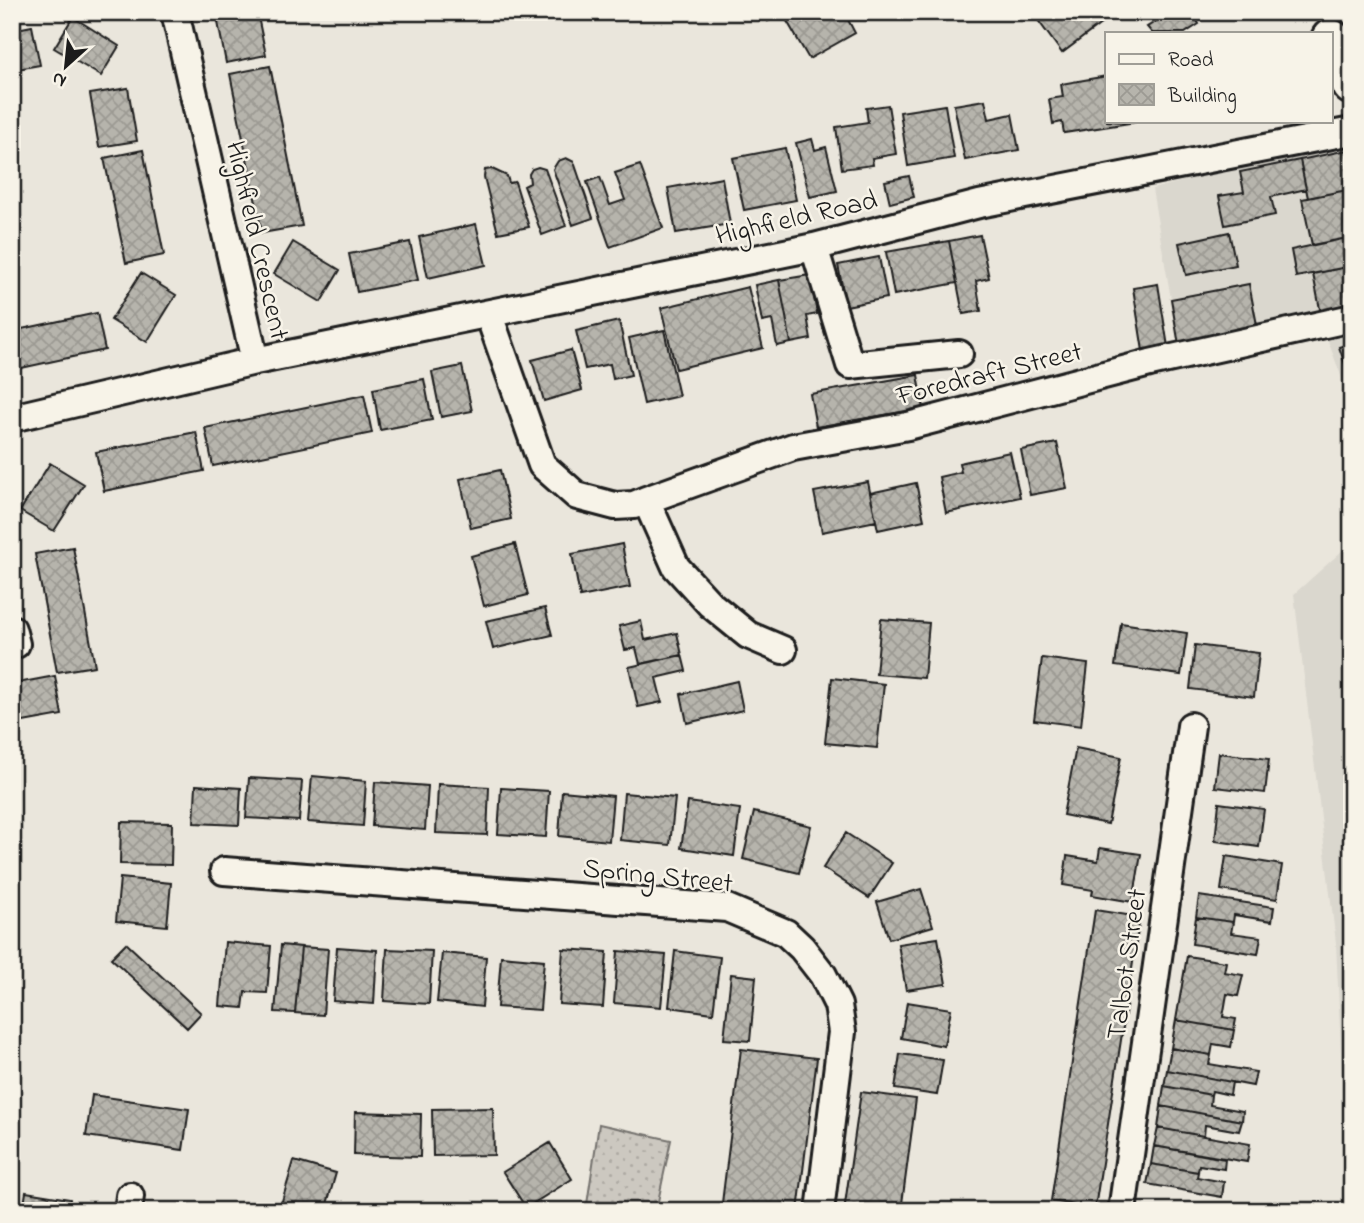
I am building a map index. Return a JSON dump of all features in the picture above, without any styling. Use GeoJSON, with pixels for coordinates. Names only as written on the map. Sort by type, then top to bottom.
{"type":"FeatureCollection","features":[{"type":"Feature","properties":{"kind":"highway"},"geometry":{"type":"LineString","coordinates":[[1319,12],[1328,32]]}},
{"type":"Feature","properties":{"kind":"highway"},"geometry":{"type":"LineString","coordinates":[[1332,41],[1352,85]]}},
{"type":"Feature","properties":{"kind":"street","name":"Highfield Crescent"},"geometry":{"type":"LineString","coordinates":[[12,418],[255,361],[176,12]]}},
{"type":"Feature","properties":{"kind":"street","name":"Highfield Road"},"geometry":{"type":"LineString","coordinates":[[255,361],[814,247],[979,204],[1352,131]]}},
{"type":"Feature","properties":{"kind":"street"},"geometry":{"type":"LineString","coordinates":[[814,247],[850,365],[959,354]]}},
{"type":"Feature","properties":{"kind":"street","name":"Foredraft Street"},"geometry":{"type":"LineString","coordinates":[[489,315],[542,465],[577,496],[615,506],[634,505],[793,447],[908,426],[1150,363],[1352,318]]}},
{"type":"Feature","properties":{"kind":"street"},"geometry":{"type":"LineString","coordinates":[[646,500],[676,567],[710,604],[748,635],[783,650]]}},
{"type":"Feature","properties":{"kind":"street"},"geometry":{"type":"LineString","coordinates":[[12,629],[16,644],[12,645]]}},
{"type":"Feature","properties":{"kind":"street","name":"Talbot Street"},"geometry":{"type":"LineString","coordinates":[[1122,1211],[1191,726]]}},
{"type":"Feature","properties":{"kind":"street","name":"Spring Street"},"geometry":{"type":"LineString","coordinates":[[224,871],[727,908],[786,933],[823,975],[838,1005],[842,1032],[820,1211]]}},
{"type":"Feature","properties":{"kind":"shaded area"},"geometry":{"type":"Polygon","coordinates":[[[1352,137],[1352,405],[1319,317],[1179,345],[1152,189],[1352,137]]]}},
{"type":"Feature","properties":{"kind":"shaded area"},"geometry":{"type":"Polygon","coordinates":[[[1352,542],[1352,1185],[1347,1182],[1336,943],[1294,594],[1352,542]]]}},
{"type":"Feature","properties":{"kind":"shaded area"},"geometry":{"type":"Polygon","coordinates":[[[599,1124],[671,1140],[656,1211],[586,1211],[599,1124]]]}},
{"type":"Feature","properties":{"kind":"building"},"geometry":{"type":"Polygon","coordinates":[[[216,12],[257,12],[266,55],[226,63],[216,12]]]}},
{"type":"Feature","properties":{"kind":"building"},"geometry":{"type":"Polygon","coordinates":[[[764,12],[785,12],[768,21],[764,12]]]}},
{"type":"Feature","properties":{"kind":"building"},"geometry":{"type":"Polygon","coordinates":[[[802,12],[844,12],[855,33],[809,59],[787,21],[802,12]]]}},
{"type":"Feature","properties":{"kind":"building"},"geometry":{"type":"Polygon","coordinates":[[[1032,12],[1094,12],[1102,23],[1062,53],[1032,12]]]}},
{"type":"Feature","properties":{"kind":"building"},"geometry":{"type":"Polygon","coordinates":[[[1171,12],[1192,12],[1199,24],[1187,32],[1151,32],[1147,27],[1171,12]]]}},
{"type":"Feature","properties":{"kind":"building"},"geometry":{"type":"Polygon","coordinates":[[[73,17],[119,46],[101,76],[54,48],[73,17]]]}},
{"type":"Feature","properties":{"kind":"building"},"geometry":{"type":"Polygon","coordinates":[[[32,26],[40,65],[12,70],[12,30],[32,26]]]}},
{"type":"Feature","properties":{"kind":"building"},"geometry":{"type":"Polygon","coordinates":[[[270,66],[302,226],[262,233],[230,74],[270,66]]]}},
{"type":"Feature","properties":{"kind":"building"},"geometry":{"type":"Polygon","coordinates":[[[1105,76],[1105,122],[1136,122],[1064,133],[1062,122],[1053,124],[1049,99],[1063,97],[1061,84],[1105,76]]]}},
{"type":"Feature","properties":{"kind":"building"},"geometry":{"type":"Polygon","coordinates":[[[128,88],[137,141],[99,147],[90,94],[128,88]]]}},
{"type":"Feature","properties":{"kind":"building"},"geometry":{"type":"Polygon","coordinates":[[[985,100],[989,119],[1012,114],[1019,150],[965,160],[954,105],[985,100]]]}},
{"type":"Feature","properties":{"kind":"building"},"geometry":{"type":"Polygon","coordinates":[[[888,105],[896,154],[872,158],[873,165],[842,169],[836,127],[868,122],[866,108],[888,105]]]}},
{"type":"Feature","properties":{"kind":"building"},"geometry":{"type":"Polygon","coordinates":[[[945,105],[954,158],[908,166],[900,112],[945,105]]]}},
{"type":"Feature","properties":{"kind":"building"},"geometry":{"type":"Polygon","coordinates":[[[812,139],[815,150],[826,147],[837,191],[810,197],[796,143],[812,139]]]}},
{"type":"Feature","properties":{"kind":"building"},"geometry":{"type":"Polygon","coordinates":[[[785,148],[796,200],[744,210],[733,158],[785,148]]]}},
{"type":"Feature","properties":{"kind":"building"},"geometry":{"type":"Polygon","coordinates":[[[1352,149],[1352,189],[1308,198],[1300,160],[1352,149]]]}},
{"type":"Feature","properties":{"kind":"building"},"geometry":{"type":"Polygon","coordinates":[[[143,150],[164,255],[126,263],[104,158],[143,150]]]}},
{"type":"Feature","properties":{"kind":"building"},"geometry":{"type":"Polygon","coordinates":[[[566,158],[574,162],[593,218],[573,225],[553,169],[558,161],[566,158]]]}},
{"type":"Feature","properties":{"kind":"building"},"geometry":{"type":"Polygon","coordinates":[[[1300,160],[1306,189],[1271,197],[1275,215],[1225,225],[1219,196],[1244,192],[1240,172],[1300,160]]]}},
{"type":"Feature","properties":{"kind":"building"},"geometry":{"type":"Polygon","coordinates":[[[640,165],[663,228],[610,247],[587,182],[600,177],[610,205],[625,200],[615,173],[640,165]]]}},
{"type":"Feature","properties":{"kind":"building"},"geometry":{"type":"Polygon","coordinates":[[[492,169],[507,176],[509,183],[515,182],[529,227],[498,233],[484,177],[485,170],[492,169]]]}},
{"type":"Feature","properties":{"kind":"building"},"geometry":{"type":"Polygon","coordinates":[[[532,169],[545,169],[566,226],[542,235],[524,186],[530,183],[529,174],[532,169]]]}},
{"type":"Feature","properties":{"kind":"building"},"geometry":{"type":"Polygon","coordinates":[[[909,176],[914,197],[890,203],[885,181],[909,176]]]}},
{"type":"Feature","properties":{"kind":"building"},"geometry":{"type":"Polygon","coordinates":[[[722,178],[730,224],[676,233],[668,188],[722,178]]]}},
{"type":"Feature","properties":{"kind":"building"},"geometry":{"type":"Polygon","coordinates":[[[1352,189],[1352,237],[1312,245],[1302,199],[1352,189]]]}},
{"type":"Feature","properties":{"kind":"building"},"geometry":{"type":"Polygon","coordinates":[[[476,224],[486,265],[428,278],[419,237],[476,224]]]}},
{"type":"Feature","properties":{"kind":"building"},"geometry":{"type":"Polygon","coordinates":[[[1229,232],[1236,265],[1186,275],[1179,243],[1229,232]]]}},
{"type":"Feature","properties":{"kind":"building"},"geometry":{"type":"Polygon","coordinates":[[[980,235],[989,278],[976,281],[981,311],[963,314],[949,241],[980,235]]]}},
{"type":"Feature","properties":{"kind":"building"},"geometry":{"type":"Polygon","coordinates":[[[1352,237],[1352,266],[1296,277],[1291,250],[1352,237]]]}},
{"type":"Feature","properties":{"kind":"building"},"geometry":{"type":"Polygon","coordinates":[[[949,241],[957,283],[894,295],[886,252],[949,241]]]}},
{"type":"Feature","properties":{"kind":"building"},"geometry":{"type":"Polygon","coordinates":[[[293,242],[340,270],[321,302],[274,274],[293,242]]]}},
{"type":"Feature","properties":{"kind":"building"},"geometry":{"type":"Polygon","coordinates":[[[410,242],[418,280],[357,292],[349,254],[410,242]]]}},
{"type":"Feature","properties":{"kind":"building"},"geometry":{"type":"Polygon","coordinates":[[[879,257],[887,298],[846,306],[838,265],[879,257]]]}},
{"type":"Feature","properties":{"kind":"building"},"geometry":{"type":"Polygon","coordinates":[[[1352,266],[1352,308],[1321,314],[1313,274],[1352,266]]]}},
{"type":"Feature","properties":{"kind":"building"},"geometry":{"type":"Polygon","coordinates":[[[141,273],[176,295],[147,342],[111,320],[141,273]]]}},
{"type":"Feature","properties":{"kind":"building"},"geometry":{"type":"Polygon","coordinates":[[[810,275],[817,314],[807,316],[811,339],[791,343],[779,280],[810,275]]]}},
{"type":"Feature","properties":{"kind":"building"},"geometry":{"type":"Polygon","coordinates":[[[779,280],[791,343],[777,346],[772,320],[762,322],[755,285],[779,280]]]}},
{"type":"Feature","properties":{"kind":"building"},"geometry":{"type":"Polygon","coordinates":[[[1158,284],[1168,347],[1143,351],[1133,288],[1158,284]]]}},
{"type":"Feature","properties":{"kind":"building"},"geometry":{"type":"Polygon","coordinates":[[[1249,284],[1258,330],[1179,345],[1171,299],[1249,284]]]}},
{"type":"Feature","properties":{"kind":"building"},"geometry":{"type":"Polygon","coordinates":[[[748,287],[763,348],[676,369],[661,308],[748,287]]]}},
{"type":"Feature","properties":{"kind":"building"},"geometry":{"type":"Polygon","coordinates":[[[97,313],[105,350],[12,370],[12,331],[97,313]]]}},
{"type":"Feature","properties":{"kind":"building"},"geometry":{"type":"Polygon","coordinates":[[[619,321],[631,375],[613,379],[610,364],[585,369],[576,331],[619,321]]]}},
{"type":"Feature","properties":{"kind":"building"},"geometry":{"type":"Polygon","coordinates":[[[664,330],[679,396],[644,404],[629,338],[664,330]]]}},
{"type":"Feature","properties":{"kind":"building"},"geometry":{"type":"Polygon","coordinates":[[[1352,343],[1352,384],[1339,347],[1352,343]]]}},
{"type":"Feature","properties":{"kind":"building"},"geometry":{"type":"Polygon","coordinates":[[[571,350],[582,390],[544,401],[532,360],[571,350]]]}},
{"type":"Feature","properties":{"kind":"building"},"geometry":{"type":"Polygon","coordinates":[[[462,366],[472,411],[441,417],[432,372],[462,366]]]}},
{"type":"Feature","properties":{"kind":"building"},"geometry":{"type":"Polygon","coordinates":[[[918,375],[924,408],[816,427],[810,394],[918,375]]]}},
{"type":"Feature","properties":{"kind":"building"},"geometry":{"type":"Polygon","coordinates":[[[424,379],[432,420],[380,430],[373,389],[424,379]]]}},
{"type":"Feature","properties":{"kind":"building"},"geometry":{"type":"Polygon","coordinates":[[[364,395],[372,433],[213,466],[205,428],[364,395]]]}},
{"type":"Feature","properties":{"kind":"building"},"geometry":{"type":"Polygon","coordinates":[[[196,432],[204,471],[104,491],[96,452],[196,432]]]}},
{"type":"Feature","properties":{"kind":"building"},"geometry":{"type":"Polygon","coordinates":[[[1057,443],[1067,488],[1030,495],[1021,450],[1057,443]]]}},
{"type":"Feature","properties":{"kind":"building"},"geometry":{"type":"Polygon","coordinates":[[[1010,452],[1020,497],[946,513],[939,477],[961,472],[959,463],[1010,452]]]}},
{"type":"Feature","properties":{"kind":"building"},"geometry":{"type":"Polygon","coordinates":[[[50,463],[84,484],[54,531],[20,511],[50,463]]]}},
{"type":"Feature","properties":{"kind":"building"},"geometry":{"type":"Polygon","coordinates":[[[500,470],[511,519],[471,528],[460,479],[500,470]]]}},
{"type":"Feature","properties":{"kind":"building"},"geometry":{"type":"Polygon","coordinates":[[[868,482],[876,521],[822,532],[814,492],[868,482]]]}},
{"type":"Feature","properties":{"kind":"building"},"geometry":{"type":"Polygon","coordinates":[[[916,483],[924,520],[878,530],[870,493],[916,483]]]}},
{"type":"Feature","properties":{"kind":"building"},"geometry":{"type":"Polygon","coordinates":[[[515,544],[528,595],[484,606],[471,556],[515,544]]]}},
{"type":"Feature","properties":{"kind":"building"},"geometry":{"type":"Polygon","coordinates":[[[622,544],[630,587],[580,597],[572,554],[622,544]]]}},
{"type":"Feature","properties":{"kind":"building"},"geometry":{"type":"Polygon","coordinates":[[[73,547],[95,666],[57,672],[35,554],[73,547]]]}},
{"type":"Feature","properties":{"kind":"building"},"geometry":{"type":"Polygon","coordinates":[[[545,608],[552,635],[493,649],[486,621],[545,608]]]}},
{"type":"Feature","properties":{"kind":"building"},"geometry":{"type":"Polygon","coordinates":[[[881,619],[929,623],[924,678],[876,674],[881,619]]]}},
{"type":"Feature","properties":{"kind":"building"},"geometry":{"type":"Polygon","coordinates":[[[641,621],[645,640],[677,633],[682,655],[640,664],[636,648],[625,650],[619,626],[641,621]]]}},
{"type":"Feature","properties":{"kind":"building"},"geometry":{"type":"Polygon","coordinates":[[[1121,623],[1187,633],[1181,675],[1115,666],[1121,623]]]}},
{"type":"Feature","properties":{"kind":"building"},"geometry":{"type":"Polygon","coordinates":[[[1195,645],[1259,653],[1254,697],[1190,689],[1195,645]]]}},
{"type":"Feature","properties":{"kind":"building"},"geometry":{"type":"Polygon","coordinates":[[[682,655],[686,671],[656,678],[662,702],[638,707],[629,667],[682,655]]]}},
{"type":"Feature","properties":{"kind":"building"},"geometry":{"type":"Polygon","coordinates":[[[1042,658],[1088,664],[1081,726],[1034,720],[1042,658]]]}},
{"type":"Feature","properties":{"kind":"building"},"geometry":{"type":"Polygon","coordinates":[[[55,676],[62,715],[12,724],[12,684],[55,676]]]}},
{"type":"Feature","properties":{"kind":"building"},"geometry":{"type":"Polygon","coordinates":[[[832,678],[884,684],[877,748],[825,743],[832,678]]]}},
{"type":"Feature","properties":{"kind":"building"},"geometry":{"type":"Polygon","coordinates":[[[737,681],[743,710],[687,723],[681,694],[737,681]]]}},
{"type":"Feature","properties":{"kind":"building"},"geometry":{"type":"Polygon","coordinates":[[[1076,748],[1121,757],[1108,824],[1063,815],[1076,748]]]}},
{"type":"Feature","properties":{"kind":"building"},"geometry":{"type":"Polygon","coordinates":[[[1219,753],[1269,759],[1265,793],[1215,787],[1219,753]]]}},
{"type":"Feature","properties":{"kind":"building"},"geometry":{"type":"Polygon","coordinates":[[[312,776],[366,781],[363,826],[308,822],[312,776]]]}},
{"type":"Feature","properties":{"kind":"building"},"geometry":{"type":"Polygon","coordinates":[[[249,778],[302,781],[299,821],[246,818],[249,778]]]}},
{"type":"Feature","properties":{"kind":"building"},"geometry":{"type":"Polygon","coordinates":[[[375,782],[428,786],[425,830],[372,826],[375,782]]]}},
{"type":"Feature","properties":{"kind":"building"},"geometry":{"type":"Polygon","coordinates":[[[438,784],[489,787],[487,835],[436,833],[438,784]]]}},
{"type":"Feature","properties":{"kind":"building"},"geometry":{"type":"Polygon","coordinates":[[[196,785],[241,788],[239,825],[194,823],[196,785]]]}},
{"type":"Feature","properties":{"kind":"building"},"geometry":{"type":"Polygon","coordinates":[[[501,788],[549,791],[546,837],[498,834],[501,788]]]}},
{"type":"Feature","properties":{"kind":"building"},"geometry":{"type":"Polygon","coordinates":[[[562,791],[613,796],[609,841],[559,836],[562,791]]]}},
{"type":"Feature","properties":{"kind":"building"},"geometry":{"type":"Polygon","coordinates":[[[624,793],[675,798],[670,845],[620,840],[624,793]]]}},
{"type":"Feature","properties":{"kind":"building"},"geometry":{"type":"Polygon","coordinates":[[[688,802],[740,809],[734,856],[681,848],[688,802]]]}},
{"type":"Feature","properties":{"kind":"building"},"geometry":{"type":"Polygon","coordinates":[[[1219,803],[1264,809],[1259,847],[1215,841],[1219,803]]]}},
{"type":"Feature","properties":{"kind":"building"},"geometry":{"type":"Polygon","coordinates":[[[754,812],[811,826],[799,873],[743,859],[754,812]]]}},
{"type":"Feature","properties":{"kind":"building"},"geometry":{"type":"Polygon","coordinates":[[[121,822],[172,823],[171,865],[120,864],[121,822]]]}},
{"type":"Feature","properties":{"kind":"building"},"geometry":{"type":"Polygon","coordinates":[[[846,833],[892,863],[869,898],[823,868],[846,833]]]}},
{"type":"Feature","properties":{"kind":"building"},"geometry":{"type":"Polygon","coordinates":[[[1100,848],[1141,854],[1133,902],[1092,895],[1093,890],[1063,885],[1067,856],[1098,861],[1100,848]]]}},
{"type":"Feature","properties":{"kind":"building"},"geometry":{"type":"Polygon","coordinates":[[[1226,856],[1282,865],[1277,899],[1221,890],[1226,856]]]}},
{"type":"Feature","properties":{"kind":"building"},"geometry":{"type":"Polygon","coordinates":[[[120,878],[171,883],[167,926],[116,921],[120,878]]]}},
{"type":"Feature","properties":{"kind":"building"},"geometry":{"type":"Polygon","coordinates":[[[921,889],[933,926],[889,939],[877,902],[921,889]]]}},
{"type":"Feature","properties":{"kind":"building"},"geometry":{"type":"Polygon","coordinates":[[[1199,896],[1274,907],[1272,921],[1234,915],[1233,922],[1196,917],[1199,896]]]}},
{"type":"Feature","properties":{"kind":"building"},"geometry":{"type":"Polygon","coordinates":[[[1095,910],[1140,917],[1095,1208],[1051,1201],[1095,910]]]}},
{"type":"Feature","properties":{"kind":"building"},"geometry":{"type":"Polygon","coordinates":[[[1196,917],[1233,922],[1231,933],[1261,937],[1258,954],[1192,944],[1196,917]]]}},
{"type":"Feature","properties":{"kind":"building"},"geometry":{"type":"Polygon","coordinates":[[[938,938],[946,984],[906,990],[898,944],[938,938]]]}},
{"type":"Feature","properties":{"kind":"building"},"geometry":{"type":"Polygon","coordinates":[[[225,942],[271,946],[267,993],[245,992],[243,1008],[220,1006],[225,942]]]}},
{"type":"Feature","properties":{"kind":"building"},"geometry":{"type":"Polygon","coordinates":[[[126,943],[201,1013],[187,1028],[111,958],[126,943]]]}},
{"type":"Feature","properties":{"kind":"building"},"geometry":{"type":"Polygon","coordinates":[[[281,945],[301,947],[295,1013],[275,1012],[281,945]]]}},
{"type":"Feature","properties":{"kind":"building"},"geometry":{"type":"Polygon","coordinates":[[[301,947],[328,949],[323,1015],[295,1013],[301,947]]]}},
{"type":"Feature","properties":{"kind":"building"},"geometry":{"type":"Polygon","coordinates":[[[337,947],[377,950],[374,1004],[333,1001],[337,947]]]}},
{"type":"Feature","properties":{"kind":"building"},"geometry":{"type":"Polygon","coordinates":[[[387,949],[432,951],[429,1004],[384,1001],[387,949]]]}},
{"type":"Feature","properties":{"kind":"building"},"geometry":{"type":"Polygon","coordinates":[[[563,949],[607,952],[603,1007],[559,1004],[563,949]]]}},
{"type":"Feature","properties":{"kind":"building"},"geometry":{"type":"Polygon","coordinates":[[[618,951],[666,955],[661,1007],[614,1003],[618,951]]]}},
{"type":"Feature","properties":{"kind":"building"},"geometry":{"type":"Polygon","coordinates":[[[675,951],[720,957],[713,1013],[669,1007],[675,951]]]}},
{"type":"Feature","properties":{"kind":"building"},"geometry":{"type":"Polygon","coordinates":[[[442,953],[486,957],[482,1007],[437,1002],[442,953]]]}},
{"type":"Feature","properties":{"kind":"building"},"geometry":{"type":"Polygon","coordinates":[[[501,956],[544,960],[540,1010],[497,1007],[501,956]]]}},
{"type":"Feature","properties":{"kind":"building"},"geometry":{"type":"Polygon","coordinates":[[[1187,956],[1226,962],[1224,972],[1243,975],[1238,996],[1227,994],[1223,1017],[1236,1019],[1234,1030],[1176,1020],[1187,956]]]}},
{"type":"Feature","properties":{"kind":"building"},"geometry":{"type":"Polygon","coordinates":[[[731,974],[756,977],[750,1041],[724,1039],[731,974]]]}},
{"type":"Feature","properties":{"kind":"building"},"geometry":{"type":"Polygon","coordinates":[[[907,1002],[951,1009],[944,1046],[901,1038],[907,1002]]]}},
{"type":"Feature","properties":{"kind":"building"},"geometry":{"type":"Polygon","coordinates":[[[1176,1020],[1234,1030],[1231,1047],[1213,1044],[1211,1055],[1171,1048],[1176,1020]]]}},
{"type":"Feature","properties":{"kind":"building"},"geometry":{"type":"Polygon","coordinates":[[[1171,1048],[1211,1055],[1209,1064],[1256,1072],[1253,1086],[1167,1070],[1171,1048]]]}},
{"type":"Feature","properties":{"kind":"building"},"geometry":{"type":"Polygon","coordinates":[[[741,1049],[817,1058],[798,1211],[721,1211],[741,1049]]]}},
{"type":"Feature","properties":{"kind":"building"},"geometry":{"type":"Polygon","coordinates":[[[900,1054],[943,1060],[937,1095],[895,1089],[900,1054]]]}},
{"type":"Feature","properties":{"kind":"building"},"geometry":{"type":"Polygon","coordinates":[[[1167,1070],[1232,1082],[1230,1095],[1212,1091],[1211,1095],[1164,1086],[1167,1070]]]}},
{"type":"Feature","properties":{"kind":"building"},"geometry":{"type":"Polygon","coordinates":[[[1164,1086],[1211,1095],[1210,1105],[1243,1111],[1242,1121],[1161,1106],[1164,1086]]]}},
{"type":"Feature","properties":{"kind":"building"},"geometry":{"type":"Polygon","coordinates":[[[861,1092],[916,1099],[901,1211],[844,1211],[861,1092]]]}},
{"type":"Feature","properties":{"kind":"building"},"geometry":{"type":"Polygon","coordinates":[[[92,1095],[189,1109],[183,1150],[86,1136],[92,1095]]]}},
{"type":"Feature","properties":{"kind":"building"},"geometry":{"type":"Polygon","coordinates":[[[1161,1106],[1242,1121],[1239,1131],[1205,1125],[1204,1136],[1158,1128],[1161,1106]]]}},
{"type":"Feature","properties":{"kind":"building"},"geometry":{"type":"Polygon","coordinates":[[[493,1108],[494,1155],[433,1156],[432,1109],[493,1108]]]}},
{"type":"Feature","properties":{"kind":"building"},"geometry":{"type":"Polygon","coordinates":[[[355,1112],[421,1114],[420,1157],[354,1155],[355,1112]]]}},
{"type":"Feature","properties":{"kind":"building"},"geometry":{"type":"Polygon","coordinates":[[[1158,1128],[1250,1144],[1247,1162],[1154,1146],[1158,1128]]]}},
{"type":"Feature","properties":{"kind":"building"},"geometry":{"type":"Polygon","coordinates":[[[550,1143],[572,1179],[526,1208],[503,1172],[550,1143]]]}},
{"type":"Feature","properties":{"kind":"building"},"geometry":{"type":"Polygon","coordinates":[[[1154,1146],[1225,1159],[1224,1169],[1199,1165],[1198,1172],[1151,1164],[1154,1146]]]}},
{"type":"Feature","properties":{"kind":"building"},"geometry":{"type":"Polygon","coordinates":[[[294,1161],[336,1173],[325,1211],[279,1211],[294,1161]]]}},
{"type":"Feature","properties":{"kind":"building"},"geometry":{"type":"Polygon","coordinates":[[[1151,1164],[1198,1172],[1197,1177],[1224,1182],[1222,1197],[1147,1184],[1151,1164]]]}},
{"type":"Feature","properties":{"kind":"building"},"geometry":{"type":"Polygon","coordinates":[[[26,1192],[70,1199],[68,1211],[23,1211],[26,1192]]]}}]}
